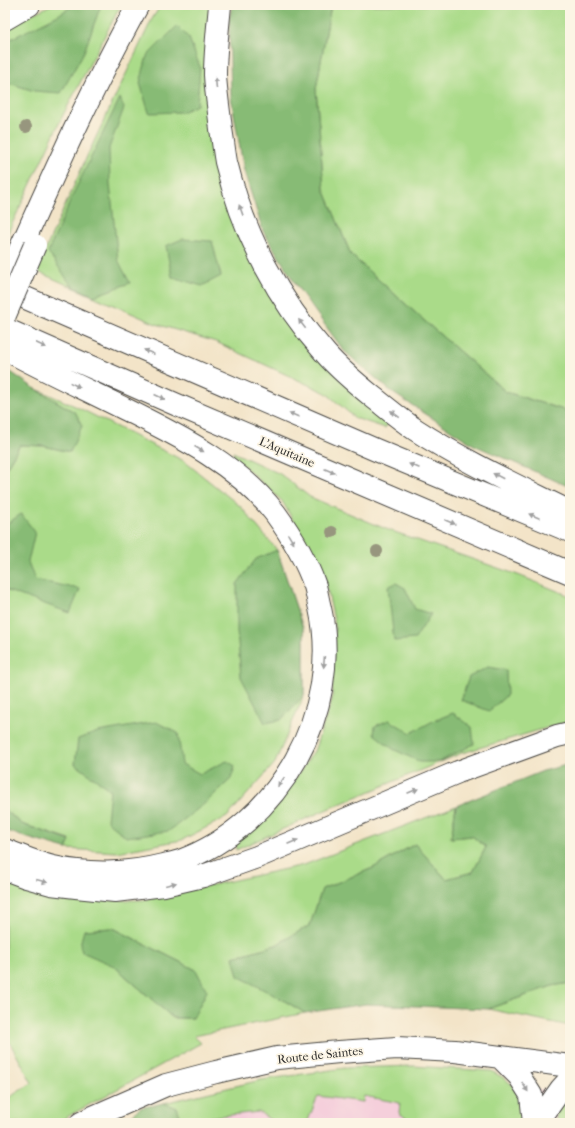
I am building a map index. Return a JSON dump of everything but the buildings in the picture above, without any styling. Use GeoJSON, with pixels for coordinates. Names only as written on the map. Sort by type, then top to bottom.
{"type":"FeatureCollection","features":[{"type":"Feature","properties":{"kind":"main road"},"geometry":{"type":"LineString","coordinates":[[5,19],[29,5]]}},
{"type":"Feature","properties":{"kind":"main road"},"geometry":{"type":"LineString","coordinates":[[5,315],[30,242],[87,103],[138,5]]}},
{"type":"Feature","properties":{"kind":"main road"},"geometry":{"type":"LineString","coordinates":[[5,284],[30,242],[152,5]]}},
{"type":"Feature","properties":{"kind":"main road"},"geometry":{"type":"LineString","coordinates":[[220,5],[215,76],[226,161],[236,198],[250,237],[283,298],[326,355],[354,381],[408,424],[463,458],[570,512]]}},
{"type":"Feature","properties":{"kind":"main road"},"geometry":{"type":"LineString","coordinates":[[5,289],[376,450],[570,531]]}},
{"type":"Feature","properties":{"kind":"main road","name":"L'Aquitaine"},"geometry":{"type":"LineString","coordinates":[[5,329],[175,404],[570,573]]}},
{"type":"Feature","properties":{"kind":"main road"},"geometry":{"type":"LineString","coordinates":[[5,349],[166,429],[229,467],[257,493],[274,513],[302,557],[315,587],[322,619],[325,648],[324,671],[320,697],[313,723],[303,747],[271,796],[252,817],[228,837],[180,861],[121,872],[89,872],[54,868],[5,850]]}},
{"type":"Feature","properties":{"kind":"main road"},"geometry":{"type":"LineString","coordinates":[[5,869],[51,884],[76,887],[115,891],[164,886],[203,876],[257,857],[458,772],[557,736],[570,733]]}},
{"type":"Feature","properties":{"kind":"main road","name":"Route de Saintes"},"geometry":{"type":"LineString","coordinates":[[81,1123],[166,1086],[216,1072],[277,1058],[397,1048],[455,1051],[570,1066]]}},
{"type":"Feature","properties":{"kind":"main road"},"geometry":{"type":"LineString","coordinates":[[501,1058],[519,1076],[531,1095],[534,1123]]}},
{"type":"Feature","properties":{"kind":"main road"},"geometry":{"type":"LineString","coordinates":[[537,1123],[570,1079]]}},
{"type":"Feature","properties":{"kind":"shaded area"},"geometry":{"type":"Polygon","coordinates":[[[327,1083],[484,1094],[570,1088],[570,1123],[149,1123],[164,1103],[327,1083]]]}},
{"type":"Feature","properties":{"kind":"green space"},"geometry":{"type":"Polygon","coordinates":[[[50,5],[121,5],[62,117],[5,239],[5,26],[50,5]]]}},
{"type":"Feature","properties":{"kind":"green space"},"geometry":{"type":"Polygon","coordinates":[[[74,5],[101,5],[84,52],[61,93],[34,91],[12,84],[5,84],[5,42],[58,15],[74,5]]]}},
{"type":"Feature","properties":{"kind":"green space"},"geometry":{"type":"Polygon","coordinates":[[[161,5],[214,5],[206,73],[266,288],[392,419],[385,428],[355,418],[326,393],[216,342],[156,324],[36,271],[88,154],[152,19],[161,5]]]}},
{"type":"Feature","properties":{"kind":"green space"},"geometry":{"type":"Polygon","coordinates":[[[232,5],[331,5],[316,89],[324,189],[351,255],[506,392],[570,412],[570,487],[474,445],[393,393],[344,351],[298,288],[263,231],[244,171],[231,97],[229,21],[232,5]]]}},
{"type":"Feature","properties":{"kind":"green space"},"geometry":{"type":"Polygon","coordinates":[[[331,5],[570,5],[570,412],[506,392],[351,255],[324,189],[316,89],[331,5]]]}},
{"type":"Feature","properties":{"kind":"green space"},"geometry":{"type":"Polygon","coordinates":[[[177,26],[189,38],[200,67],[197,105],[182,112],[149,113],[140,83],[147,56],[177,26]]]}},
{"type":"Feature","properties":{"kind":"green space"},"geometry":{"type":"Polygon","coordinates":[[[120,98],[124,108],[109,148],[110,184],[118,260],[130,283],[94,296],[71,285],[48,252],[76,188],[120,98]]]}},
{"type":"Feature","properties":{"kind":"green space"},"geometry":{"type":"Polygon","coordinates":[[[182,239],[212,241],[221,276],[202,286],[172,277],[166,246],[182,239]]]}},
{"type":"Feature","properties":{"kind":"green space"},"geometry":{"type":"Polygon","coordinates":[[[5,368],[34,388],[76,413],[82,426],[70,452],[44,446],[20,445],[5,470],[5,368]]]}},
{"type":"Feature","properties":{"kind":"green space"},"geometry":{"type":"Polygon","coordinates":[[[34,388],[75,406],[184,461],[240,506],[277,550],[304,631],[304,695],[275,763],[227,817],[182,840],[117,852],[66,849],[70,840],[22,824],[5,810],[5,470],[20,445],[44,446],[70,452],[76,413],[34,388]]]}},
{"type":"Feature","properties":{"kind":"green space"},"geometry":{"type":"Polygon","coordinates":[[[233,452],[280,474],[310,497],[386,529],[518,575],[570,596],[570,721],[462,753],[330,808],[236,850],[237,840],[273,811],[314,751],[332,700],[335,625],[324,574],[282,501],[234,457],[233,452]]]}},
{"type":"Feature","properties":{"kind":"green space"},"geometry":{"type":"Polygon","coordinates":[[[21,514],[35,532],[28,562],[35,580],[80,589],[70,613],[8,591],[5,588],[5,530],[8,523],[21,514]]]}},
{"type":"Feature","properties":{"kind":"green space"},"geometry":{"type":"Polygon","coordinates":[[[277,550],[304,631],[304,695],[281,720],[265,723],[241,677],[237,631],[237,584],[256,559],[277,550]]]}},
{"type":"Feature","properties":{"kind":"green space"},"geometry":{"type":"Polygon","coordinates":[[[396,583],[405,588],[415,609],[431,614],[415,639],[394,641],[388,587],[396,583]]]}},
{"type":"Feature","properties":{"kind":"green space"},"geometry":{"type":"Polygon","coordinates":[[[488,667],[506,670],[507,695],[489,711],[461,700],[469,677],[488,667]]]}},
{"type":"Feature","properties":{"kind":"green space"},"geometry":{"type":"Polygon","coordinates":[[[453,713],[472,727],[474,744],[439,762],[420,762],[393,749],[374,734],[375,726],[389,720],[411,733],[433,721],[453,713]]]}},
{"type":"Feature","properties":{"kind":"green space"},"geometry":{"type":"Polygon","coordinates":[[[156,722],[178,733],[182,764],[200,774],[227,761],[235,766],[231,779],[203,805],[169,831],[126,837],[107,821],[110,790],[75,764],[78,739],[98,732],[156,722]]]}},
{"type":"Feature","properties":{"kind":"green space"},"geometry":{"type":"Polygon","coordinates":[[[570,764],[570,983],[552,986],[488,1009],[366,1004],[305,1013],[238,976],[233,957],[276,945],[310,925],[322,889],[373,868],[415,844],[446,879],[473,872],[486,847],[472,836],[451,838],[456,806],[543,771],[570,764]]]}},
{"type":"Feature","properties":{"kind":"green space"},"geometry":{"type":"Polygon","coordinates":[[[456,806],[451,838],[472,836],[486,847],[473,872],[446,879],[415,844],[373,868],[322,889],[310,925],[276,945],[233,957],[283,1000],[305,1013],[194,1036],[201,1043],[56,1123],[5,1123],[5,1100],[32,1083],[5,1034],[5,882],[65,901],[143,900],[304,865],[456,806]],[[113,928],[85,930],[114,966],[173,1018],[193,1018],[196,970],[113,928]]]}},
{"type":"Feature","properties":{"kind":"green space"},"geometry":{"type":"Polygon","coordinates":[[[5,810],[22,824],[70,841],[66,849],[5,830],[5,810]]]}},
{"type":"Feature","properties":{"kind":"green space"},"geometry":{"type":"Polygon","coordinates":[[[113,928],[196,970],[207,991],[193,1018],[173,1018],[114,966],[82,952],[80,945],[84,930],[113,928]]]}},
{"type":"Feature","properties":{"kind":"green space"},"geometry":{"type":"Polygon","coordinates":[[[570,983],[570,1026],[488,1009],[552,986],[570,983]]]}},
{"type":"Feature","properties":{"kind":"green space"},"geometry":{"type":"Polygon","coordinates":[[[413,1066],[491,1071],[504,1078],[516,1088],[524,1111],[522,1123],[413,1123],[399,1113],[400,1103],[364,1096],[363,1102],[318,1096],[307,1123],[275,1123],[259,1112],[210,1117],[205,1123],[183,1123],[177,1108],[164,1103],[261,1080],[345,1068],[413,1066]]]}},
{"type":"Feature","properties":{"kind":"green space"},"geometry":{"type":"Polygon","coordinates":[[[570,1090],[570,1123],[554,1123],[556,1120],[556,1113],[570,1090]]]}},
{"type":"Feature","properties":{"kind":"green space"},"geometry":{"type":"Polygon","coordinates":[[[164,1103],[177,1108],[183,1123],[123,1123],[140,1108],[164,1103]]]}}]}
